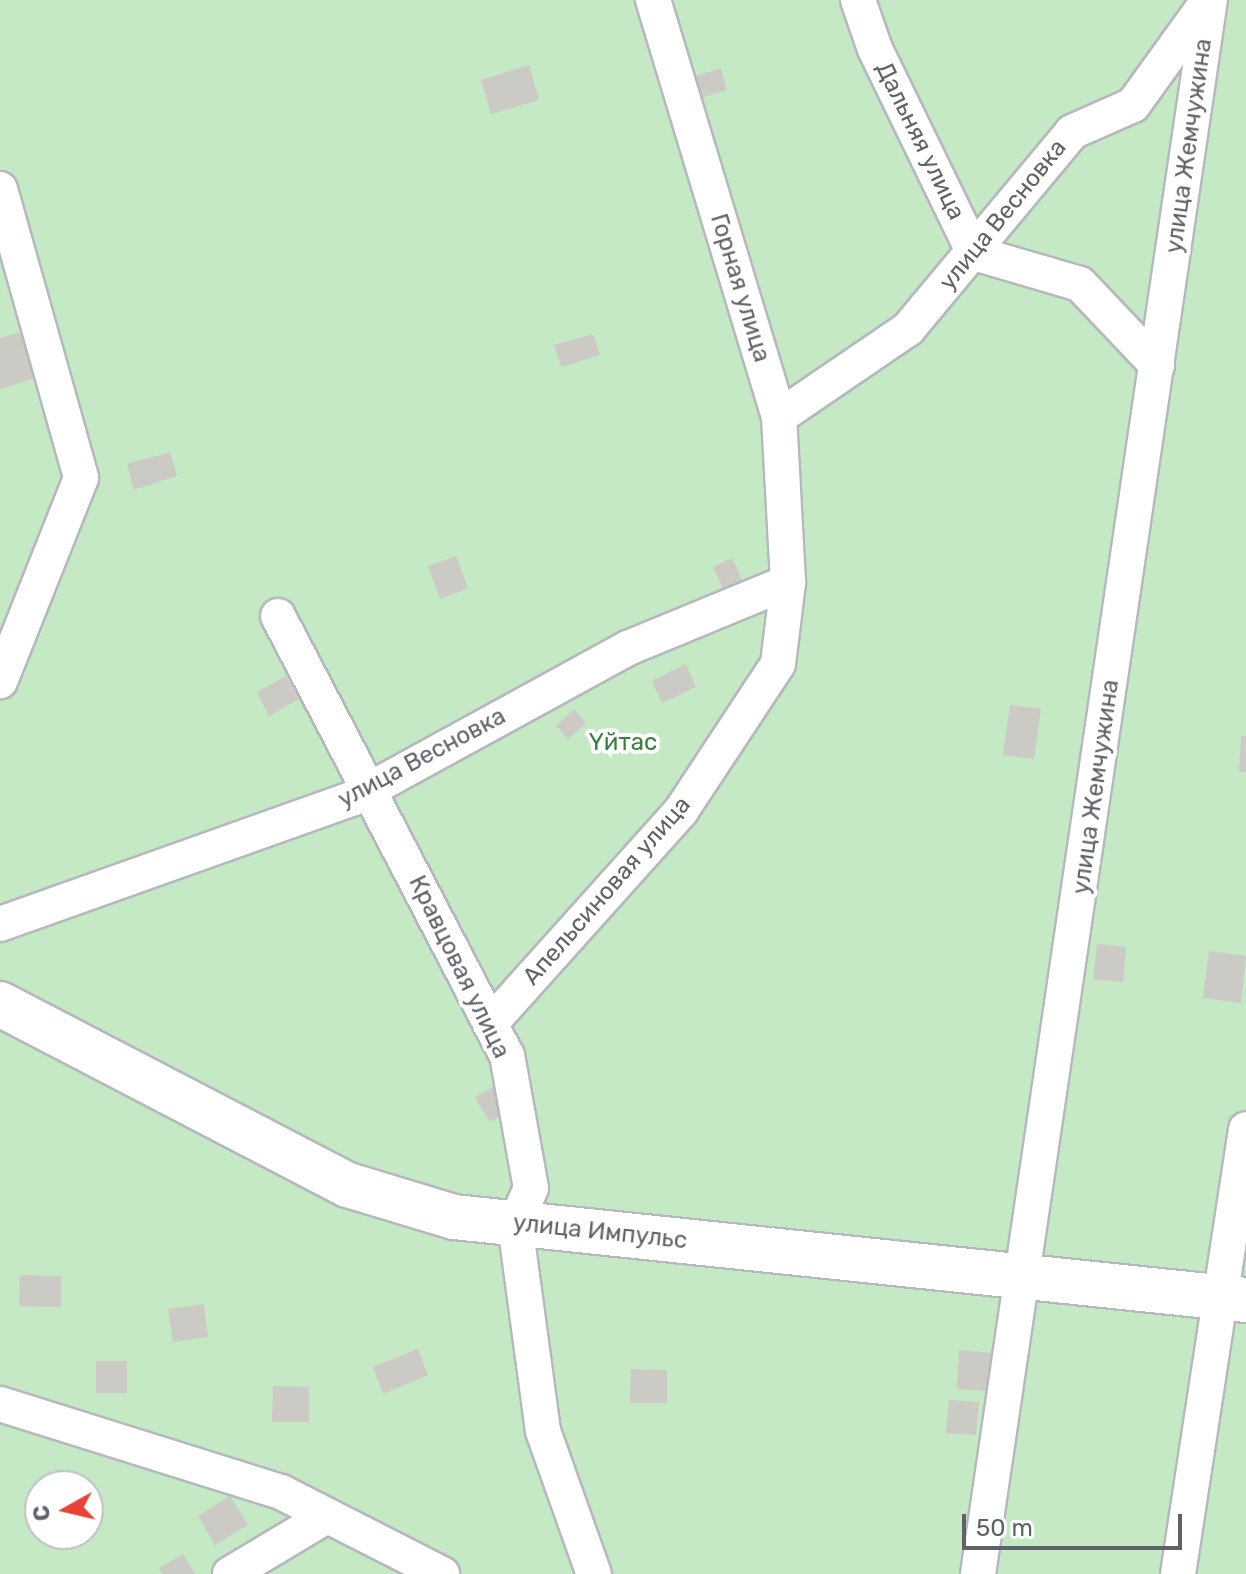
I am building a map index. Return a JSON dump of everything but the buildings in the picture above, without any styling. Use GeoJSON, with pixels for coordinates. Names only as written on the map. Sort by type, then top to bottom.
{"type":"FeatureCollection","features":[{"type":"Feature","properties":{"kind":"street","name":"Горная улица"},"geometry":{"type":"LineString","coordinates":[[653,0],[779,417],[788,582]]}},
{"type":"Feature","properties":{"kind":"street","name":"Дальняя улица"},"geometry":{"type":"LineString","coordinates":[[858,0],[875,49],[974,253]]}},
{"type":"Feature","properties":{"kind":"street","name":"улица Весновка"},"geometry":{"type":"LineString","coordinates":[[779,417],[908,329],[1072,132],[1133,105],[1209,0]]}},
{"type":"Feature","properties":{"kind":"street","name":"улица Жемчужина"},"geometry":{"type":"LineString","coordinates":[[978,1574],[1026,1276],[1209,0]]}},
{"type":"Feature","properties":{"kind":"street"},"geometry":{"type":"LineString","coordinates":[[0,189],[81,478],[0,682]]}},
{"type":"Feature","properties":{"kind":"street"},"geometry":{"type":"LineString","coordinates":[[974,253],[1080,284],[1157,365]]}},
{"type":"Feature","properties":{"kind":"street","name":"улица Весновка"},"geometry":{"type":"LineString","coordinates":[[0,924],[369,789],[628,648],[788,582]]}},
{"type":"Feature","properties":{"kind":"street","name":"Апельсиновая улица"},"geometry":{"type":"LineString","coordinates":[[490,1024],[681,811],[778,664],[788,582]]}},
{"type":"Feature","properties":{"kind":"street","name":"Кравцовая улица"},"geometry":{"type":"LineString","coordinates":[[278,616],[507,1055],[531,1188],[515,1224]]}},
{"type":"Feature","properties":{"kind":"street","name":"улица Импульс"},"geometry":{"type":"LineString","coordinates":[[0,1004],[348,1185],[454,1217],[1234,1299]]}},
{"type":"Feature","properties":{"kind":"street"},"geometry":{"type":"LineString","coordinates":[[1178,1574],[1234,1299],[1246,1129]]}},
{"type":"Feature","properties":{"kind":"street"},"geometry":{"type":"LineString","coordinates":[[515,1224],[543,1431],[594,1574]]}},
{"type":"Feature","properties":{"kind":"street"},"geometry":{"type":"LineString","coordinates":[[0,1404],[281,1492],[442,1574]]}},
{"type":"Feature","properties":{"kind":"street"},"geometry":{"type":"LineString","coordinates":[[230,1574],[327,1516]]}},
{"type":"Feature","properties":{"kind":"green space","name":"Үйтас"},"geometry":{"type":"Polygon","coordinates":[[[0,0],[1246,0],[1246,1574],[0,1574],[0,0]]]}}]}
